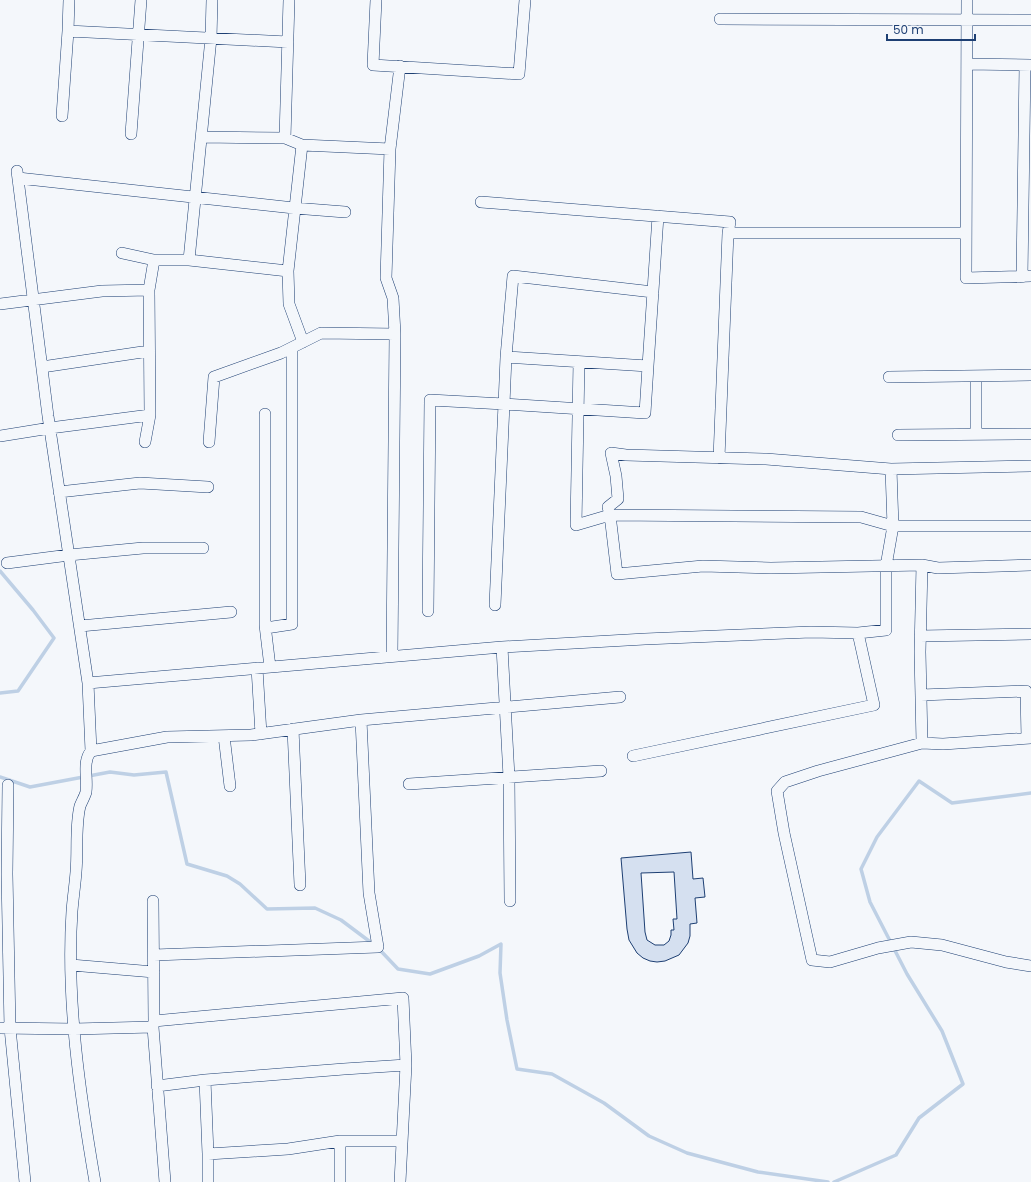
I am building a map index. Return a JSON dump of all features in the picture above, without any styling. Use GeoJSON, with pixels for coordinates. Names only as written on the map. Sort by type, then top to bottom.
{"type":"FeatureCollection","features":[{"type":"Feature","properties":{"kind":"street"},"geometry":{"type":"LineString","coordinates":[[62,116],[69,0]]}},
{"type":"Feature","properties":{"kind":"street"},"geometry":{"type":"LineString","coordinates":[[131,134],[141,0]]}},
{"type":"Feature","properties":{"kind":"street"},"geometry":{"type":"LineString","coordinates":[[189,260],[211,38],[212,0]]}},
{"type":"Feature","properties":{"kind":"street"},"geometry":{"type":"LineString","coordinates":[[285,138],[289,0]]}},
{"type":"Feature","properties":{"kind":"street"},"geometry":{"type":"LineString","coordinates":[[376,0],[373,65],[520,74],[525,0]]}},
{"type":"Feature","properties":{"kind":"street"},"geometry":{"type":"LineString","coordinates":[[967,0],[966,278],[1026,276],[1028,65],[967,64]]}},
{"type":"Feature","properties":{"kind":"street"},"geometry":{"type":"LineString","coordinates":[[720,19],[1031,20]]}},
{"type":"Feature","properties":{"kind":"street"},"geometry":{"type":"LineString","coordinates":[[68,31],[288,42]]}},
{"type":"Feature","properties":{"kind":"street"},"geometry":{"type":"LineString","coordinates":[[392,656],[395,334],[393,298],[386,278],[390,149],[400,66]]}},
{"type":"Feature","properties":{"kind":"street"},"geometry":{"type":"LineString","coordinates":[[202,137],[285,138],[302,145],[390,149]]}},
{"type":"Feature","properties":{"kind":"street"},"geometry":{"type":"LineString","coordinates":[[302,145],[288,271],[289,304],[303,342]]}},
{"type":"Feature","properties":{"kind":"street"},"geometry":{"type":"LineString","coordinates":[[96,1182],[86,1129],[74,1029],[72,964],[72,911],[77,870],[77,836],[80,805],[86,792],[89,754],[88,683],[50,428],[18,175],[195,198],[345,212]]}},
{"type":"Feature","properties":{"kind":"street"},"geometry":{"type":"LineString","coordinates":[[481,202],[730,222],[728,233],[719,458]]}},
{"type":"Feature","properties":{"kind":"street"},"geometry":{"type":"LineString","coordinates":[[428,611],[430,400],[644,413],[658,216]]}},
{"type":"Feature","properties":{"kind":"street"},"geometry":{"type":"LineString","coordinates":[[728,233],[966,234]]}},
{"type":"Feature","properties":{"kind":"street"},"geometry":{"type":"LineString","coordinates":[[122,252],[154,260],[189,260],[288,271]]}},
{"type":"Feature","properties":{"kind":"street"},"geometry":{"type":"LineString","coordinates":[[145,442],[150,415],[148,290],[154,260]]}},
{"type":"Feature","properties":{"kind":"street"},"geometry":{"type":"LineString","coordinates":[[495,605],[506,357],[513,276],[653,292]]}},
{"type":"Feature","properties":{"kind":"street"},"geometry":{"type":"LineString","coordinates":[[0,304],[102,291],[148,290]]}},
{"type":"Feature","properties":{"kind":"street"},"geometry":{"type":"LineString","coordinates":[[209,442],[214,377],[281,353],[321,333],[395,334]]}},
{"type":"Feature","properties":{"kind":"street"},"geometry":{"type":"LineString","coordinates":[[266,628],[292,624],[292,348]]}},
{"type":"Feature","properties":{"kind":"street"},"geometry":{"type":"LineString","coordinates":[[42,366],[149,351]]}},
{"type":"Feature","properties":{"kind":"street"},"geometry":{"type":"LineString","coordinates":[[506,357],[648,366]]}},
{"type":"Feature","properties":{"kind":"street"},"geometry":{"type":"LineString","coordinates":[[579,362],[576,525],[610,515],[861,517],[893,526],[1031,526]]}},
{"type":"Feature","properties":{"kind":"street"},"geometry":{"type":"LineString","coordinates":[[889,377],[1031,375]]}},
{"type":"Feature","properties":{"kind":"street"},"geometry":{"type":"LineString","coordinates":[[976,376],[976,434]]}},
{"type":"Feature","properties":{"kind":"street"},"geometry":{"type":"LineString","coordinates":[[265,414],[266,628],[270,667]]}},
{"type":"Feature","properties":{"kind":"street"},"geometry":{"type":"LineString","coordinates":[[0,436],[150,415]]}},
{"type":"Feature","properties":{"kind":"street"},"geometry":{"type":"LineString","coordinates":[[898,435],[1031,434]]}},
{"type":"Feature","properties":{"kind":"street"},"geometry":{"type":"LineString","coordinates":[[1031,466],[891,469],[766,459],[626,455],[611,453],[616,476],[618,499],[608,507],[617,574],[703,566],[771,568],[922,565],[938,568],[1031,565]]}},
{"type":"Feature","properties":{"kind":"street"},"geometry":{"type":"LineString","coordinates":[[88,683],[502,647],[795,632],[858,633],[886,630],[886,566],[893,526],[891,469]]}},
{"type":"Feature","properties":{"kind":"street"},"geometry":{"type":"LineString","coordinates":[[59,492],[140,483],[208,487]]}},
{"type":"Feature","properties":{"kind":"street"},"geometry":{"type":"LineString","coordinates":[[7,563],[143,548],[203,548]]}},
{"type":"Feature","properties":{"kind":"street"},"geometry":{"type":"LineString","coordinates":[[922,565],[920,636],[922,743]]}},
{"type":"Feature","properties":{"kind":"street"},"geometry":{"type":"LineString","coordinates":[[80,626],[231,612]]}},
{"type":"Feature","properties":{"kind":"street"},"geometry":{"type":"LineString","coordinates":[[633,756],[874,705],[858,633]]}},
{"type":"Feature","properties":{"kind":"street"},"geometry":{"type":"LineString","coordinates":[[920,636],[1031,634]]}},
{"type":"Feature","properties":{"kind":"street"},"geometry":{"type":"LineString","coordinates":[[502,647],[509,777],[510,901]]}},
{"type":"Feature","properties":{"kind":"street"},"geometry":{"type":"LineString","coordinates":[[257,668],[262,734]]}},
{"type":"Feature","properties":{"kind":"street"},"geometry":{"type":"LineString","coordinates":[[921,695],[1026,691],[1029,738],[943,744],[922,743],[818,771],[785,782],[777,790],[784,833],[812,960],[830,962],[878,948],[911,942],[942,945],[1006,962],[1031,966]]}},
{"type":"Feature","properties":{"kind":"street"},"geometry":{"type":"LineString","coordinates":[[89,754],[167,737],[262,734],[361,720],[620,697]]}},
{"type":"Feature","properties":{"kind":"street"},"geometry":{"type":"LineString","coordinates":[[154,955],[378,948],[369,893],[361,720]]}},
{"type":"Feature","properties":{"kind":"street"},"geometry":{"type":"LineString","coordinates":[[293,729],[300,885]]}},
{"type":"Feature","properties":{"kind":"street"},"geometry":{"type":"LineString","coordinates":[[224,736],[230,786]]}},
{"type":"Feature","properties":{"kind":"street"},"geometry":{"type":"LineString","coordinates":[[409,784],[601,771]]}},
{"type":"Feature","properties":{"kind":"street"},"geometry":{"type":"LineString","coordinates":[[8,785],[5,1028],[25,1182]]}},
{"type":"Feature","properties":{"kind":"street"},"geometry":{"type":"LineString","coordinates":[[153,901],[154,1024],[157,1086],[165,1182]]}},
{"type":"Feature","properties":{"kind":"street"},"geometry":{"type":"LineString","coordinates":[[72,964],[154,972]]}},
{"type":"Feature","properties":{"kind":"street"},"geometry":{"type":"LineString","coordinates":[[5,1028],[74,1029],[154,1024],[403,998],[406,1065],[400,1182]]}},
{"type":"Feature","properties":{"kind":"street"},"geometry":{"type":"LineString","coordinates":[[157,1086],[205,1080],[406,1065]]}},
{"type":"Feature","properties":{"kind":"street"},"geometry":{"type":"LineString","coordinates":[[205,1080],[208,1182]]}},
{"type":"Feature","properties":{"kind":"street"},"geometry":{"type":"LineString","coordinates":[[208,1154],[288,1149],[340,1141],[402,1140]]}},
{"type":"Feature","properties":{"kind":"street"},"geometry":{"type":"LineString","coordinates":[[340,1141],[340,1182]]}},
{"type":"Feature","properties":{"kind":"building"},"geometry":{"type":"Polygon","coordinates":[[[691,852],[693,879],[703,878],[705,897],[695,898],[697,923],[690,924],[690,936],[688,943],[679,955],[665,961],[650,961],[637,953],[629,940],[621,858],[691,852]],[[674,872],[641,873],[645,932],[647,940],[655,945],[664,945],[669,941],[671,930],[674,930],[673,919],[677,919],[674,872]]]}},
{"type":"Feature","properties":{"kind":"waterway"},"geometry":{"type":"LineString","coordinates":[[0,571],[33,610],[54,638],[18,691],[0,693]]}},
{"type":"Feature","properties":{"kind":"waterway"},"geometry":{"type":"LineString","coordinates":[[0,777],[30,787],[110,772],[134,775],[166,772],[187,864],[227,876],[240,884],[267,909],[315,908],[341,920],[373,944]]}},
{"type":"Feature","properties":{"kind":"waterway"},"geometry":{"type":"LineString","coordinates":[[834,1182],[896,1155],[919,1118],[963,1084],[942,1031],[907,974],[870,902],[861,869],[877,837],[919,781],[952,803],[1031,793]]}},
{"type":"Feature","properties":{"kind":"waterway"},"geometry":{"type":"LineString","coordinates":[[379,949],[398,969],[430,974],[479,956],[501,944],[500,973],[507,1020],[517,1069],[552,1074],[604,1103],[649,1136],[687,1153],[758,1172],[828,1182]]}}]}
